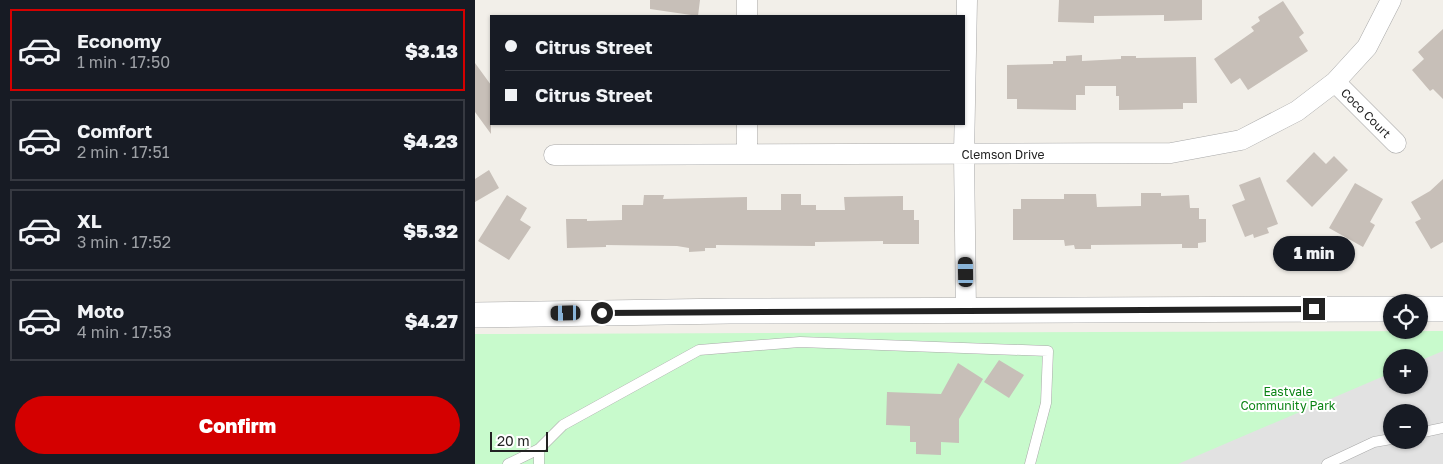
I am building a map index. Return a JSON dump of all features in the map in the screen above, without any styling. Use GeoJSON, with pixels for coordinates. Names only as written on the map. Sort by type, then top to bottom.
{"type":"FeatureCollection","features":[{"type":"Feature","properties":{"kind":"street"},"geometry":{"type":"LineString","coordinates":[[747,0],[747,15]]}},
{"type":"Feature","properties":{"kind":"street"},"geometry":{"type":"LineString","coordinates":[[965,103],[967,0]]}},
{"type":"Feature","properties":{"kind":"street","name":"Clemson Drive"},"geometry":{"type":"LineString","coordinates":[[553,154],[1171,153],[1241,140],[1297,111],[1335,82],[1367,47],[1391,0]]}},
{"type":"Feature","properties":{"kind":"street","name":"Coco Court"},"geometry":{"type":"LineString","coordinates":[[1335,82],[1396,143]]}},
{"type":"Feature","properties":{"kind":"street"},"geometry":{"type":"LineString","coordinates":[[747,125],[747,154]]}},
{"type":"Feature","properties":{"kind":"street"},"geometry":{"type":"LineString","coordinates":[[965,125],[967,311]]}},
{"type":"Feature","properties":{"kind":"street"},"geometry":{"type":"LineString","coordinates":[[475,315],[1383,309]]}},
{"type":"Feature","properties":{"kind":"street"},"geometry":{"type":"LineString","coordinates":[[1428,309],[1443,309]]}},
{"type":"Feature","properties":{"kind":"lane"},"geometry":{"type":"LineString","coordinates":[[508,464],[539,449],[563,425],[699,350],[800,342],[1049,351],[1046,403],[1030,464]]}},
{"type":"Feature","properties":{"kind":"lane"},"geometry":{"type":"LineString","coordinates":[[1428,431],[1443,428]]}},
{"type":"Feature","properties":{"kind":"lane"},"geometry":{"type":"LineString","coordinates":[[1327,464],[1374,442],[1383,440]]}},
{"type":"Feature","properties":{"kind":"lane"},"geometry":{"type":"LineString","coordinates":[[539,449],[539,464]]}},
{"type":"Feature","properties":{"kind":"green space","name":"Eastvale Community Park"},"geometry":{"type":"Polygon","coordinates":[[[1383,331],[1383,339],[1428,339],[1428,331],[1443,331],[1443,464],[475,464],[475,334],[1383,331]]]}},
{"type":"Feature","properties":{"kind":"shaded area"},"geometry":{"type":"Polygon","coordinates":[[[1443,351],[1443,464],[1178,464],[1383,376],[1383,394],[1428,394],[1428,357],[1443,351]]]}},
{"type":"Feature","properties":{"kind":"building"},"geometry":{"type":"Polygon","coordinates":[[[650,0],[700,0],[698,15],[650,9],[650,0]]]}},
{"type":"Feature","properties":{"kind":"building"},"geometry":{"type":"Polygon","coordinates":[[[1059,0],[1202,0],[1202,20],[1164,21],[1164,15],[1094,16],[1094,23],[1058,22],[1059,0]]]}},
{"type":"Feature","properties":{"kind":"building"},"geometry":{"type":"Polygon","coordinates":[[[1283,1],[1304,33],[1299,37],[1308,51],[1248,90],[1240,78],[1231,84],[1214,59],[1254,31],[1251,27],[1260,21],[1258,17],[1283,1]]]}},
{"type":"Feature","properties":{"kind":"building"},"geometry":{"type":"Polygon","coordinates":[[[1443,29],[1443,99],[1433,89],[1430,91],[1412,70],[1424,59],[1418,52],[1443,29]]]}},
{"type":"Feature","properties":{"kind":"building"},"geometry":{"type":"Polygon","coordinates":[[[1082,55],[1082,61],[1121,59],[1121,56],[1136,56],[1136,58],[1196,57],[1197,103],[1183,103],[1183,109],[1119,110],[1119,96],[1116,96],[1116,86],[1085,86],[1085,95],[1076,95],[1076,110],[1017,109],[1017,99],[1007,99],[1007,65],[1053,64],[1053,61],[1066,61],[1066,56],[1082,55]]]}},
{"type":"Feature","properties":{"kind":"building"},"geometry":{"type":"Polygon","coordinates":[[[475,63],[490,84],[491,134],[475,112],[475,63]]]}},
{"type":"Feature","properties":{"kind":"building"},"geometry":{"type":"Polygon","coordinates":[[[1314,152],[1326,164],[1334,156],[1348,170],[1312,207],[1286,181],[1314,152]]]}},
{"type":"Feature","properties":{"kind":"building"},"geometry":{"type":"Polygon","coordinates":[[[489,170],[499,188],[475,202],[475,179],[489,170]]]}},
{"type":"Feature","properties":{"kind":"building"},"geometry":{"type":"Polygon","coordinates":[[[1260,177],[1278,224],[1267,228],[1269,233],[1254,238],[1253,234],[1245,237],[1232,205],[1245,200],[1239,185],[1260,177]]]}},
{"type":"Feature","properties":{"kind":"building"},"geometry":{"type":"Polygon","coordinates":[[[1443,179],[1443,242],[1431,249],[1415,222],[1421,219],[1411,202],[1430,191],[1443,179]]]}},
{"type":"Feature","properties":{"kind":"building"},"geometry":{"type":"Polygon","coordinates":[[[1355,183],[1383,199],[1370,222],[1375,225],[1363,247],[1329,228],[1355,183]]]}},
{"type":"Feature","properties":{"kind":"building"},"geometry":{"type":"Polygon","coordinates":[[[1141,193],[1161,193],[1161,196],[1189,195],[1190,208],[1199,208],[1199,219],[1206,219],[1206,242],[1198,243],[1198,248],[1182,248],[1182,244],[1091,245],[1091,249],[1075,249],[1074,245],[1065,246],[1064,240],[1013,240],[1013,209],[1021,209],[1021,199],[1064,199],[1064,194],[1096,194],[1097,207],[1141,206],[1141,193]]]}},
{"type":"Feature","properties":{"kind":"building"},"geometry":{"type":"Polygon","coordinates":[[[781,194],[801,194],[801,205],[816,205],[816,210],[845,210],[844,197],[903,196],[903,210],[914,210],[914,220],[919,220],[919,244],[883,244],[883,241],[815,242],[815,246],[716,245],[716,248],[705,248],[705,251],[689,252],[689,248],[677,246],[606,245],[606,247],[567,248],[566,219],[587,219],[587,221],[622,220],[622,205],[643,205],[644,195],[664,195],[663,199],[747,197],[747,210],[781,210],[781,194]]]}},
{"type":"Feature","properties":{"kind":"building"},"geometry":{"type":"Polygon","coordinates":[[[507,195],[527,208],[520,220],[531,227],[509,260],[478,241],[507,195]]]}},
{"type":"Feature","properties":{"kind":"building"},"geometry":{"type":"Polygon","coordinates":[[[999,360],[1024,375],[1009,398],[984,382],[999,360]]]}},
{"type":"Feature","properties":{"kind":"building"},"geometry":{"type":"Polygon","coordinates":[[[958,363],[983,379],[959,419],[959,443],[941,442],[941,455],[916,454],[916,442],[910,442],[910,426],[886,425],[887,392],[941,394],[958,363]]]}},
{"type":"Feature","properties":{"kind":"route"},"geometry":{"type":"LineString","coordinates":[[602,313],[1314,309]]}}]}
